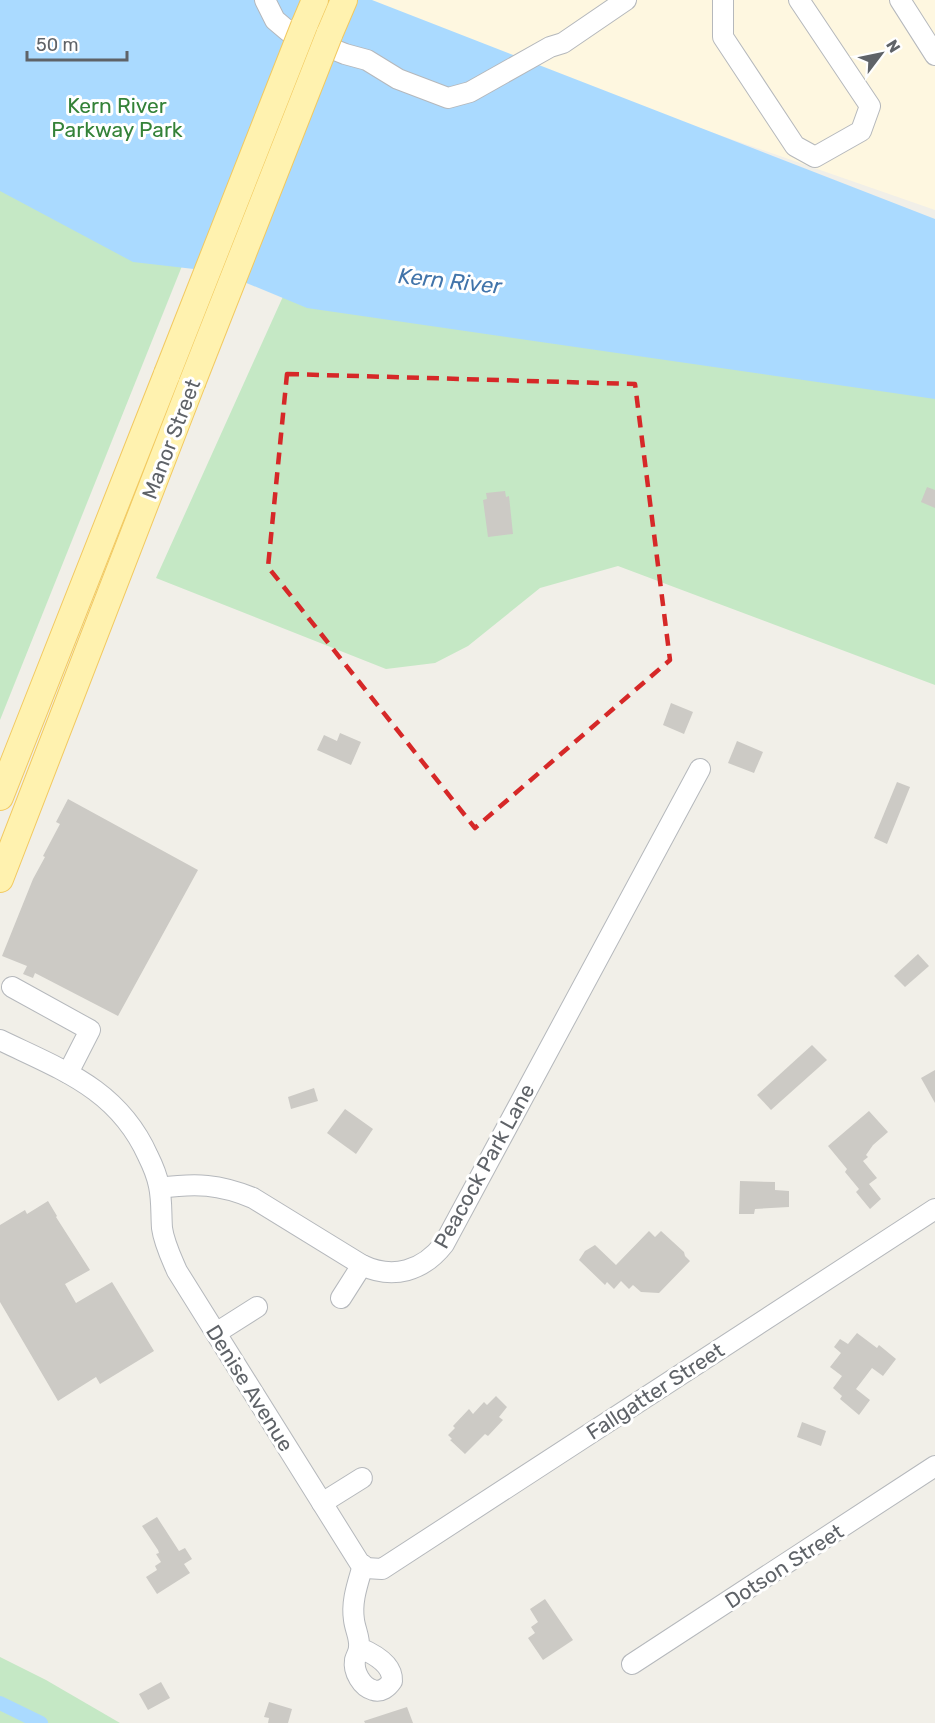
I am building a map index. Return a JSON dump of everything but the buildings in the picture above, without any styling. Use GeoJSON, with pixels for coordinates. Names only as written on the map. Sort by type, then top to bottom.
{"type":"FeatureCollection","features":[{"type":"Feature","properties":{"kind":"main road","name":"Manor Street"},"geometry":{"type":"LineString","coordinates":[[0,796],[315,0]]}},
{"type":"Feature","properties":{"kind":"main road","name":"Manor Street"},"geometry":{"type":"LineString","coordinates":[[0,879],[192,383],[344,0]]}},
{"type":"Feature","properties":{"kind":"street"},"geometry":{"type":"LineString","coordinates":[[265,0],[275,20],[288,31],[345,54],[367,60],[398,79],[448,98],[470,92],[550,47],[563,43],[626,0]]}},
{"type":"Feature","properties":{"kind":"street"},"geometry":{"type":"LineString","coordinates":[[723,0],[723,37],[795,146],[815,157],[861,131],[870,106],[800,0]]}},
{"type":"Feature","properties":{"kind":"street"},"geometry":{"type":"LineString","coordinates":[[900,0],[935,55]]}},
{"type":"Feature","properties":{"kind":"street","name":"Peacock Park Lane"},"geometry":{"type":"LineString","coordinates":[[160,1188],[194,1184],[235,1190],[253,1198],[374,1271],[398,1273],[412,1269],[435,1255],[444,1244],[700,769]]}},
{"type":"Feature","properties":{"kind":"street"},"geometry":{"type":"LineString","coordinates":[[12,987],[90,1030],[68,1073]]}},
{"type":"Feature","properties":{"kind":"street"},"geometry":{"type":"LineString","coordinates":[[0,1040],[68,1073],[97,1090],[128,1120],[140,1137],[160,1188]]}},
{"type":"Feature","properties":{"kind":"street","name":"Denise Avenue"},"geometry":{"type":"LineString","coordinates":[[160,1188],[163,1230],[177,1271],[322,1503],[368,1567]]}},
{"type":"Feature","properties":{"kind":"street","name":"Fallgatter Street"},"geometry":{"type":"LineString","coordinates":[[368,1567],[382,1569],[935,1209]]}},
{"type":"Feature","properties":{"kind":"street"},"geometry":{"type":"LineString","coordinates":[[341,1298],[362,1265]]}},
{"type":"Feature","properties":{"kind":"street"},"geometry":{"type":"LineString","coordinates":[[216,1333],[257,1307]]}},
{"type":"Feature","properties":{"kind":"street","name":"Dotson Street"},"geometry":{"type":"LineString","coordinates":[[632,1664],[935,1466]]}},
{"type":"Feature","properties":{"kind":"street"},"geometry":{"type":"LineString","coordinates":[[322,1503],[362,1478]]}},
{"type":"Feature","properties":{"kind":"street"},"geometry":{"type":"LineString","coordinates":[[360,1648],[353,1604],[368,1567]]}},
{"type":"Feature","properties":{"kind":"highlighted area"},"geometry":{"type":"Polygon","coordinates":[[[287,374],[635,384],[670,660],[475,828],[268,567],[287,374]]]}},
{"type":"Feature","properties":{"kind":"shaded area"},"geometry":{"type":"Polygon","coordinates":[[[331,0],[935,0],[935,210],[331,0]]]}},
{"type":"Feature","properties":{"kind":"green space","name":"Kern River Parkway Park"},"geometry":{"type":"Polygon","coordinates":[[[0,0],[271,44],[0,720],[0,0]]]}},
{"type":"Feature","properties":{"kind":"green space"},"geometry":{"type":"Polygon","coordinates":[[[373,97],[935,279],[935,685],[618,566],[540,588],[468,646],[435,663],[386,669],[156,578],[373,97]]]}},
{"type":"Feature","properties":{"kind":"green space"},"geometry":{"type":"Polygon","coordinates":[[[0,1657],[46,1680],[120,1723],[0,1723],[0,1657]]]}},
{"type":"Feature","properties":{"kind":"water","name":"Kern River"},"geometry":{"type":"Polygon","coordinates":[[[0,0],[372,0],[935,219],[935,399],[307,308],[220,272],[133,262],[0,191],[0,0]]]}},
{"type":"Feature","properties":{"kind":"waterway"},"geometry":{"type":"LineString","coordinates":[[0,1703],[41,1723]]}}]}
